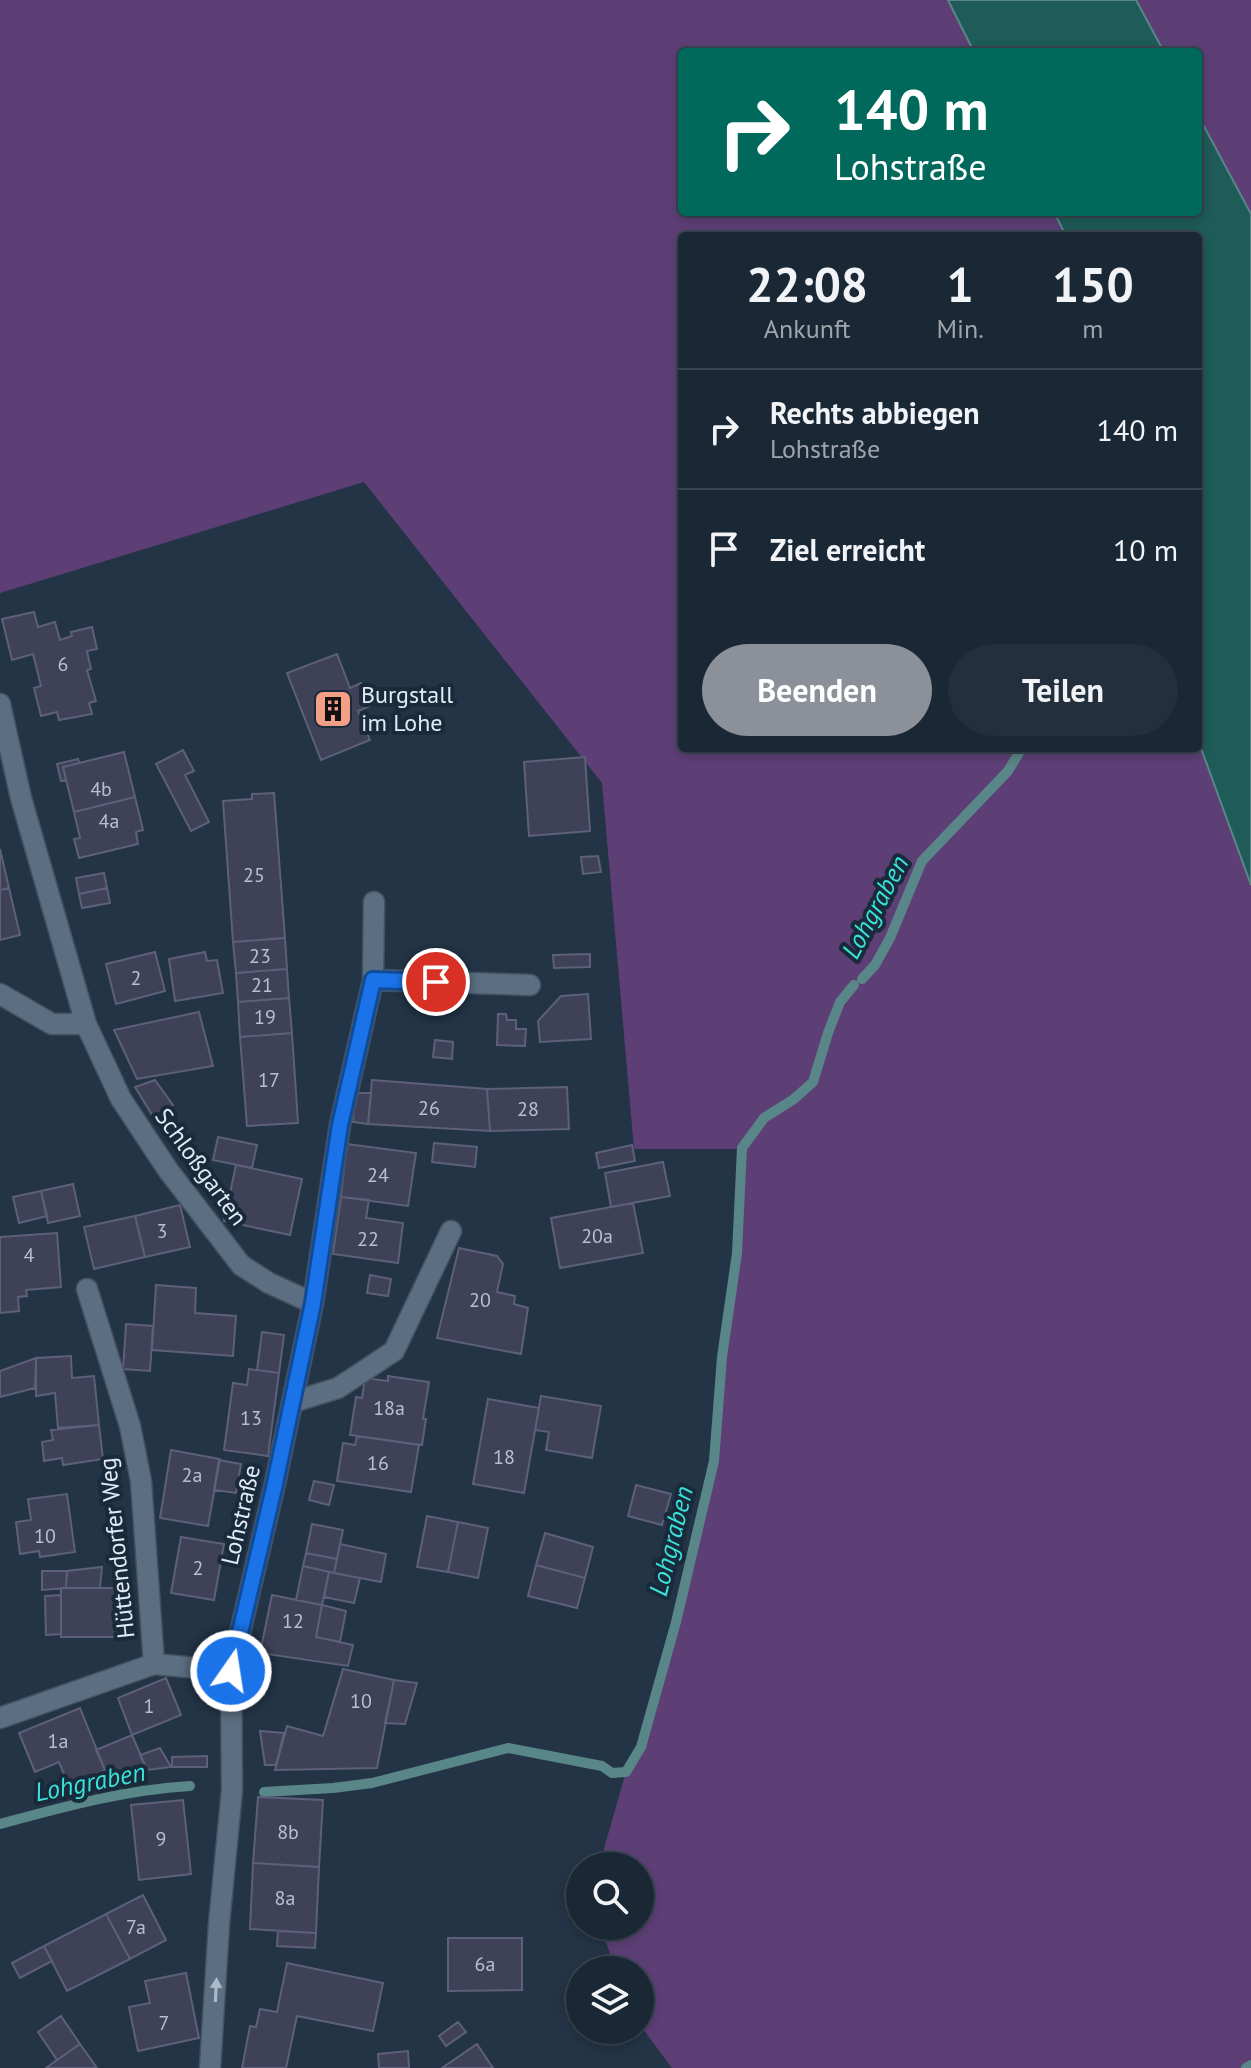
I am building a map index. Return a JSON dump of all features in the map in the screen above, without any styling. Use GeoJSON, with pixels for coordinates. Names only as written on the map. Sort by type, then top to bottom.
{"type":"FeatureCollection","features":[{"type":"Feature","properties":{"kind":"street","name":"Schloßgarten"},"geometry":{"type":"LineString","coordinates":[[0,704],[21,798],[86,1024],[129,1111],[168,1170],[241,1265],[269,1283],[313,1303]]}},
{"type":"Feature","properties":{"kind":"street","name":"Lohstraße"},"geometry":{"type":"LineString","coordinates":[[210,2068],[232,1790],[231,1671],[313,1303],[340,1125],[373,980],[374,902]]}},
{"type":"Feature","properties":{"kind":"street"},"geometry":{"type":"LineString","coordinates":[[373,980],[530,985]]}},
{"type":"Feature","properties":{"kind":"street"},"geometry":{"type":"LineString","coordinates":[[0,994],[52,1024],[86,1024]]}},
{"type":"Feature","properties":{"kind":"street"},"geometry":{"type":"LineString","coordinates":[[293,1402],[338,1388],[394,1351],[451,1231]]}},
{"type":"Feature","properties":{"kind":"street","name":"Hüttendorfer Weg"},"geometry":{"type":"LineString","coordinates":[[87,1289],[130,1426],[141,1481],[154,1664]]}},
{"type":"Feature","properties":{"kind":"street","name":"Hüttendorfer Weg"},"geometry":{"type":"LineString","coordinates":[[0,1718],[154,1664],[231,1671]]}},
{"type":"Feature","properties":{"kind":"shaded area"},"geometry":{"type":"Polygon","coordinates":[[[0,0],[948,0],[972,48],[678,48],[678,216],[1056,216],[1064,232],[678,232],[678,752],[1202,751],[1251,885],[1251,2068],[672,2068],[654,2044],[654,1956],[611,1956],[605,1940],[654,1940],[654,1852],[603,1852],[626,1772],[641,1747],[676,1622],[714,1461],[723,1357],[737,1253],[741,1149],[634,1149],[602,783],[364,482],[0,593],[0,0]]]}},
{"type":"Feature","properties":{"kind":"shaded area"},"geometry":{"type":"Polygon","coordinates":[[[948,0],[1136,0],[1162,48],[972,48],[948,0]]]}},
{"type":"Feature","properties":{"kind":"shaded area"},"geometry":{"type":"Polygon","coordinates":[[[1136,0],[1251,0],[1251,214],[1202,122],[1202,48],[1162,48],[1136,0]]]}},
{"type":"Feature","properties":{"kind":"shaded area"},"geometry":{"type":"Polygon","coordinates":[[[1202,122],[1251,214],[1251,885],[1202,751],[1202,232],[1064,232],[1056,216],[1202,216],[1202,122]]]}},
{"type":"Feature","properties":{"kind":"building"},"geometry":{"type":"Polygon","coordinates":[[[34,612],[38,627],[55,622],[60,640],[72,636],[71,632],[92,627],[97,649],[87,651],[91,669],[87,670],[96,701],[89,703],[92,714],[59,720],[57,712],[41,716],[34,688],[41,686],[33,654],[12,660],[2,619],[34,612]]]}},
{"type":"Feature","properties":{"kind":"building","name":"Burgstall im Lohe"},"geometry":{"type":"Polygon","coordinates":[[[337,654],[350,688],[361,683],[370,706],[358,711],[370,740],[321,760],[287,673],[337,654]]]}},
{"type":"Feature","properties":{"kind":"building"},"geometry":{"type":"Polygon","coordinates":[[[183,750],[194,771],[185,775],[209,822],[191,831],[156,764],[183,750]]]}},
{"type":"Feature","properties":{"kind":"building"},"geometry":{"type":"Polygon","coordinates":[[[124,752],[135,797],[74,812],[63,767],[124,752]]]}},
{"type":"Feature","properties":{"kind":"building"},"geometry":{"type":"Polygon","coordinates":[[[585,757],[590,831],[529,836],[524,762],[585,757]]]}},
{"type":"Feature","properties":{"kind":"building"},"geometry":{"type":"Polygon","coordinates":[[[78,759],[79,763],[63,767],[66,780],[61,781],[57,764],[78,759]]]}},
{"type":"Feature","properties":{"kind":"building"},"geometry":{"type":"Polygon","coordinates":[[[274,793],[285,938],[233,942],[223,801],[252,799],[252,794],[274,793]]]}},
{"type":"Feature","properties":{"kind":"building"},"geometry":{"type":"Polygon","coordinates":[[[135,797],[143,830],[136,832],[138,844],[79,858],[74,839],[80,838],[74,812],[135,797]]]}},
{"type":"Feature","properties":{"kind":"building"},"geometry":{"type":"Polygon","coordinates":[[[0,849],[9,888],[0,890],[0,849]]]}},
{"type":"Feature","properties":{"kind":"building"},"geometry":{"type":"Polygon","coordinates":[[[598,856],[601,872],[583,874],[581,857],[598,856]]]}},
{"type":"Feature","properties":{"kind":"building"},"geometry":{"type":"Polygon","coordinates":[[[104,873],[107,888],[79,894],[76,878],[104,873]]]}},
{"type":"Feature","properties":{"kind":"building"},"geometry":{"type":"Polygon","coordinates":[[[9,888],[20,935],[0,940],[0,890],[9,888]]]}},
{"type":"Feature","properties":{"kind":"building"},"geometry":{"type":"Polygon","coordinates":[[[107,888],[110,903],[82,908],[79,894],[107,888]]]}},
{"type":"Feature","properties":{"kind":"building"},"geometry":{"type":"Polygon","coordinates":[[[285,938],[287,969],[236,973],[233,942],[285,938]]]}},
{"type":"Feature","properties":{"kind":"building"},"geometry":{"type":"Polygon","coordinates":[[[155,952],[165,991],[116,1004],[106,964],[155,952]]]}},
{"type":"Feature","properties":{"kind":"building"},"geometry":{"type":"Polygon","coordinates":[[[205,952],[207,961],[217,960],[223,993],[175,1001],[169,959],[205,952]]]}},
{"type":"Feature","properties":{"kind":"building"},"geometry":{"type":"Polygon","coordinates":[[[590,954],[590,967],[554,968],[553,955],[590,954]]]}},
{"type":"Feature","properties":{"kind":"building"},"geometry":{"type":"Polygon","coordinates":[[[287,969],[289,998],[238,1002],[236,973],[287,969]]]}},
{"type":"Feature","properties":{"kind":"building"},"geometry":{"type":"Polygon","coordinates":[[[588,994],[591,1039],[540,1042],[538,1021],[561,996],[588,994]]]}},
{"type":"Feature","properties":{"kind":"building"},"geometry":{"type":"Polygon","coordinates":[[[289,998],[292,1033],[240,1037],[238,1002],[289,998]]]}},
{"type":"Feature","properties":{"kind":"building"},"geometry":{"type":"Polygon","coordinates":[[[199,1012],[213,1066],[137,1079],[114,1030],[199,1012]]]}},
{"type":"Feature","properties":{"kind":"building"},"geometry":{"type":"Polygon","coordinates":[[[498,1014],[506,1014],[507,1020],[516,1020],[516,1029],[526,1029],[525,1046],[497,1045],[498,1014]]]}},
{"type":"Feature","properties":{"kind":"building"},"geometry":{"type":"Polygon","coordinates":[[[292,1033],[298,1123],[247,1126],[240,1037],[292,1033]]]}},
{"type":"Feature","properties":{"kind":"building"},"geometry":{"type":"Polygon","coordinates":[[[435,1040],[453,1042],[452,1059],[433,1057],[435,1040]]]}},
{"type":"Feature","properties":{"kind":"building"},"geometry":{"type":"Polygon","coordinates":[[[155,1080],[173,1105],[154,1118],[135,1087],[155,1080]]]}},
{"type":"Feature","properties":{"kind":"building"},"geometry":{"type":"Polygon","coordinates":[[[372,1080],[487,1089],[490,1131],[368,1124],[372,1080]]]}},
{"type":"Feature","properties":{"kind":"building"},"geometry":{"type":"Polygon","coordinates":[[[567,1087],[569,1129],[490,1131],[487,1089],[567,1087]]]}},
{"type":"Feature","properties":{"kind":"building"},"geometry":{"type":"Polygon","coordinates":[[[355,1093],[371,1093],[368,1124],[353,1122],[355,1093]]]}},
{"type":"Feature","properties":{"kind":"building"},"geometry":{"type":"Polygon","coordinates":[[[218,1137],[257,1145],[252,1168],[213,1160],[218,1137]]]}},
{"type":"Feature","properties":{"kind":"building"},"geometry":{"type":"Polygon","coordinates":[[[434,1143],[477,1147],[475,1167],[432,1162],[434,1143]]]}},
{"type":"Feature","properties":{"kind":"building"},"geometry":{"type":"Polygon","coordinates":[[[347,1144],[416,1153],[408,1206],[341,1197],[347,1144]]]}},
{"type":"Feature","properties":{"kind":"building"},"geometry":{"type":"Polygon","coordinates":[[[632,1145],[635,1161],[599,1168],[596,1153],[632,1145]]]}},
{"type":"Feature","properties":{"kind":"building"},"geometry":{"type":"Polygon","coordinates":[[[663,1162],[670,1196],[611,1207],[605,1173],[663,1162]]]}},
{"type":"Feature","properties":{"kind":"building"},"geometry":{"type":"Polygon","coordinates":[[[236,1165],[302,1179],[290,1235],[224,1221],[236,1165]]]}},
{"type":"Feature","properties":{"kind":"building"},"geometry":{"type":"Polygon","coordinates":[[[73,1184],[80,1216],[48,1223],[41,1191],[73,1184]]]}},
{"type":"Feature","properties":{"kind":"building"},"geometry":{"type":"Polygon","coordinates":[[[41,1191],[47,1216],[19,1223],[13,1197],[41,1191]]]}},
{"type":"Feature","properties":{"kind":"building"},"geometry":{"type":"Polygon","coordinates":[[[341,1197],[369,1200],[366,1218],[403,1223],[398,1263],[333,1254],[341,1197]]]}},
{"type":"Feature","properties":{"kind":"building"},"geometry":{"type":"Polygon","coordinates":[[[633,1203],[643,1253],[560,1268],[551,1218],[633,1203]]]}},
{"type":"Feature","properties":{"kind":"building"},"geometry":{"type":"Polygon","coordinates":[[[180,1205],[190,1247],[145,1257],[135,1216],[180,1205]]]}},
{"type":"Feature","properties":{"kind":"building"},"geometry":{"type":"Polygon","coordinates":[[[135,1216],[145,1257],[94,1269],[84,1227],[135,1216]]]}},
{"type":"Feature","properties":{"kind":"building"},"geometry":{"type":"Polygon","coordinates":[[[57,1233],[61,1287],[26,1290],[27,1296],[18,1297],[19,1311],[0,1313],[0,1237],[57,1233]]]}},
{"type":"Feature","properties":{"kind":"building"},"geometry":{"type":"Polygon","coordinates":[[[459,1248],[497,1256],[503,1264],[497,1292],[515,1296],[514,1304],[528,1308],[521,1354],[437,1338],[459,1248]]]}},
{"type":"Feature","properties":{"kind":"building"},"geometry":{"type":"Polygon","coordinates":[[[370,1275],[391,1279],[388,1296],[367,1293],[370,1275]]]}},
{"type":"Feature","properties":{"kind":"building"},"geometry":{"type":"Polygon","coordinates":[[[156,1285],[196,1288],[195,1313],[236,1316],[233,1356],[152,1350],[156,1285]]]}},
{"type":"Feature","properties":{"kind":"building"},"geometry":{"type":"Polygon","coordinates":[[[126,1324],[153,1326],[150,1371],[123,1369],[126,1324]]]}},
{"type":"Feature","properties":{"kind":"building"},"geometry":{"type":"Polygon","coordinates":[[[262,1332],[284,1335],[279,1373],[257,1370],[262,1332]]]}},
{"type":"Feature","properties":{"kind":"building"},"geometry":{"type":"Polygon","coordinates":[[[71,1356],[72,1378],[94,1376],[99,1425],[58,1428],[55,1393],[36,1396],[36,1358],[71,1356]]]}},
{"type":"Feature","properties":{"kind":"building"},"geometry":{"type":"Polygon","coordinates":[[[36,1358],[35,1388],[0,1397],[0,1371],[36,1358]]]}},
{"type":"Feature","properties":{"kind":"building"},"geometry":{"type":"Polygon","coordinates":[[[249,1369],[279,1373],[268,1456],[224,1450],[233,1383],[247,1385],[249,1369]]]}},
{"type":"Feature","properties":{"kind":"building"},"geometry":{"type":"Polygon","coordinates":[[[388,1376],[429,1382],[422,1445],[350,1435],[356,1397],[362,1398],[365,1378],[388,1381],[388,1376]]]}},
{"type":"Feature","properties":{"kind":"building"},"geometry":{"type":"Polygon","coordinates":[[[541,1396],[601,1406],[592,1458],[546,1450],[549,1432],[535,1430],[541,1396]]]}},
{"type":"Feature","properties":{"kind":"building"},"geometry":{"type":"Polygon","coordinates":[[[488,1399],[539,1408],[524,1493],[473,1484],[488,1399]]]}},
{"type":"Feature","properties":{"kind":"building"},"geometry":{"type":"Polygon","coordinates":[[[99,1425],[103,1459],[63,1465],[62,1458],[44,1461],[42,1442],[53,1440],[51,1430],[99,1425]]]}},
{"type":"Feature","properties":{"kind":"building"},"geometry":{"type":"Polygon","coordinates":[[[357,1436],[419,1445],[411,1492],[337,1481],[343,1443],[355,1445],[357,1436]]]}},
{"type":"Feature","properties":{"kind":"building"},"geometry":{"type":"Polygon","coordinates":[[[171,1450],[220,1459],[208,1526],[160,1518],[171,1450]]]}},
{"type":"Feature","properties":{"kind":"building"},"geometry":{"type":"Polygon","coordinates":[[[219,1460],[241,1464],[236,1493],[214,1490],[219,1460]]]}},
{"type":"Feature","properties":{"kind":"building"},"geometry":{"type":"Polygon","coordinates":[[[314,1481],[334,1485],[329,1505],[309,1500],[314,1481]]]}},
{"type":"Feature","properties":{"kind":"building"},"geometry":{"type":"Polygon","coordinates":[[[636,1485],[671,1494],[662,1525],[628,1516],[636,1485]]]}},
{"type":"Feature","properties":{"kind":"building"},"geometry":{"type":"Polygon","coordinates":[[[67,1494],[75,1552],[40,1557],[39,1551],[20,1554],[16,1522],[31,1520],[28,1499],[67,1494]]]}},
{"type":"Feature","properties":{"kind":"building"},"geometry":{"type":"Polygon","coordinates":[[[427,1516],[458,1522],[448,1572],[417,1567],[427,1516]]]}},
{"type":"Feature","properties":{"kind":"building"},"geometry":{"type":"Polygon","coordinates":[[[458,1522],[488,1528],[478,1578],[448,1572],[458,1522]]]}},
{"type":"Feature","properties":{"kind":"building"},"geometry":{"type":"Polygon","coordinates":[[[312,1524],[343,1530],[337,1559],[306,1553],[312,1524]]]}},
{"type":"Feature","properties":{"kind":"building"},"geometry":{"type":"Polygon","coordinates":[[[545,1533],[593,1547],[585,1578],[536,1565],[545,1533]]]}},
{"type":"Feature","properties":{"kind":"building"},"geometry":{"type":"Polygon","coordinates":[[[181,1537],[224,1544],[214,1600],[171,1593],[181,1537]]]}},
{"type":"Feature","properties":{"kind":"building"},"geometry":{"type":"Polygon","coordinates":[[[340,1544],[386,1554],[381,1582],[334,1573],[340,1544]]]}},
{"type":"Feature","properties":{"kind":"building"},"geometry":{"type":"Polygon","coordinates":[[[306,1553],[337,1559],[334,1573],[303,1566],[306,1553]]]}},
{"type":"Feature","properties":{"kind":"building"},"geometry":{"type":"Polygon","coordinates":[[[536,1565],[585,1578],[577,1608],[528,1596],[536,1565]]]}},
{"type":"Feature","properties":{"kind":"building"},"geometry":{"type":"Polygon","coordinates":[[[303,1566],[329,1572],[322,1605],[296,1600],[303,1566]]]}},
{"type":"Feature","properties":{"kind":"building"},"geometry":{"type":"Polygon","coordinates":[[[102,1567],[100,1588],[66,1588],[67,1571],[102,1567]]]}},
{"type":"Feature","properties":{"kind":"building"},"geometry":{"type":"Polygon","coordinates":[[[42,1571],[67,1571],[66,1588],[42,1590],[42,1571]]]}},
{"type":"Feature","properties":{"kind":"building"},"geometry":{"type":"Polygon","coordinates":[[[329,1572],[360,1578],[354,1603],[324,1597],[329,1572]]]}},
{"type":"Feature","properties":{"kind":"building"},"geometry":{"type":"Polygon","coordinates":[[[61,1588],[125,1588],[125,1637],[61,1637],[61,1588]]]}},
{"type":"Feature","properties":{"kind":"building"},"geometry":{"type":"Polygon","coordinates":[[[61,1595],[61,1634],[46,1635],[45,1596],[61,1595]]]}},
{"type":"Feature","properties":{"kind":"building"},"geometry":{"type":"Polygon","coordinates":[[[272,1595],[322,1605],[316,1637],[353,1645],[348,1666],[260,1653],[272,1595]]]}},
{"type":"Feature","properties":{"kind":"building"},"geometry":{"type":"Polygon","coordinates":[[[322,1605],[346,1611],[340,1642],[316,1637],[322,1605]]]}},
{"type":"Feature","properties":{"kind":"building"},"geometry":{"type":"Polygon","coordinates":[[[343,1669],[394,1680],[377,1768],[275,1770],[287,1726],[323,1736],[343,1669]]]}},
{"type":"Feature","properties":{"kind":"building"},"geometry":{"type":"Polygon","coordinates":[[[166,1678],[181,1715],[132,1735],[118,1698],[166,1678]]]}},
{"type":"Feature","properties":{"kind":"building"},"geometry":{"type":"Polygon","coordinates":[[[394,1680],[417,1683],[405,1724],[385,1723],[394,1680]]]}},
{"type":"Feature","properties":{"kind":"building"},"geometry":{"type":"Polygon","coordinates":[[[80,1708],[105,1770],[69,1786],[59,1762],[35,1772],[19,1733],[80,1708]]]}},
{"type":"Feature","properties":{"kind":"building"},"geometry":{"type":"Polygon","coordinates":[[[260,1731],[284,1733],[276,1765],[265,1765],[260,1731]]]}},
{"type":"Feature","properties":{"kind":"building"},"geometry":{"type":"Polygon","coordinates":[[[132,1735],[147,1770],[109,1779],[96,1750],[132,1735]]]}},
{"type":"Feature","properties":{"kind":"building"},"geometry":{"type":"Polygon","coordinates":[[[160,1748],[171,1767],[147,1770],[140,1755],[160,1748]]]}},
{"type":"Feature","properties":{"kind":"building"},"geometry":{"type":"Polygon","coordinates":[[[207,1756],[207,1767],[172,1767],[172,1757],[207,1756]]]}},
{"type":"Feature","properties":{"kind":"building"},"geometry":{"type":"Polygon","coordinates":[[[258,1797],[323,1800],[319,1867],[253,1863],[258,1797]]]}},
{"type":"Feature","properties":{"kind":"building"},"geometry":{"type":"Polygon","coordinates":[[[183,1800],[191,1874],[139,1880],[131,1805],[183,1800]]]}},
{"type":"Feature","properties":{"kind":"building"},"geometry":{"type":"Polygon","coordinates":[[[253,1863],[319,1867],[316,1933],[250,1929],[253,1863]]]}},
{"type":"Feature","properties":{"kind":"building"},"geometry":{"type":"Polygon","coordinates":[[[143,1895],[166,1940],[130,1959],[106,1914],[143,1895]]]}},
{"type":"Feature","properties":{"kind":"building"},"geometry":{"type":"Polygon","coordinates":[[[106,1914],[130,1959],[67,1991],[44,1946],[106,1914]]]}},
{"type":"Feature","properties":{"kind":"building"},"geometry":{"type":"Polygon","coordinates":[[[278,1931],[316,1933],[315,1948],[277,1946],[278,1931]]]}},
{"type":"Feature","properties":{"kind":"building"},"geometry":{"type":"Polygon","coordinates":[[[448,1938],[522,1938],[522,1990],[448,1991],[448,1938]]]}},
{"type":"Feature","properties":{"kind":"building"},"geometry":{"type":"Polygon","coordinates":[[[44,1946],[52,1961],[20,1978],[12,1963],[44,1946]]]}},
{"type":"Feature","properties":{"kind":"building"},"geometry":{"type":"Polygon","coordinates":[[[287,1963],[383,1983],[373,2031],[297,2016],[286,2068],[242,2068],[250,2026],[256,2027],[260,2009],[277,2012],[287,1963]]]}},
{"type":"Feature","properties":{"kind":"building"},"geometry":{"type":"Polygon","coordinates":[[[186,1973],[199,2038],[138,2051],[129,2007],[150,2003],[145,1981],[186,1973]]]}},
{"type":"Feature","properties":{"kind":"building"},"geometry":{"type":"Polygon","coordinates":[[[61,2016],[80,2044],[57,2060],[38,2032],[61,2016]]]}},
{"type":"Feature","properties":{"kind":"building"},"geometry":{"type":"Polygon","coordinates":[[[458,2022],[466,2032],[446,2046],[439,2036],[458,2022]]]}},
{"type":"Feature","properties":{"kind":"building"},"geometry":{"type":"Polygon","coordinates":[[[80,2044],[97,2068],[46,2068],[57,2060],[80,2044]]]}},
{"type":"Feature","properties":{"kind":"building"},"geometry":{"type":"Polygon","coordinates":[[[477,2044],[493,2068],[442,2068],[477,2044]]]}},
{"type":"Feature","properties":{"kind":"building"},"geometry":{"type":"Polygon","coordinates":[[[408,2051],[409,2068],[379,2068],[378,2054],[408,2051]]]}},
{"type":"Feature","properties":{"kind":"waterway","name":"Lohgraben"},"geometry":{"type":"LineString","coordinates":[[862,979],[875,965],[890,938],[922,861],[1008,771],[1020,752]]}},
{"type":"Feature","properties":{"kind":"waterway","name":"Lohgraben"},"geometry":{"type":"LineString","coordinates":[[264,1792],[372,1783],[508,1748],[602,1766],[612,1773],[626,1772],[641,1747],[676,1622],[714,1461],[722,1357],[737,1253],[742,1148],[764,1118],[794,1099],[813,1082],[840,1002],[854,985]]}},
{"type":"Feature","properties":{"kind":"waterway","name":"Lohgraben"},"geometry":{"type":"LineString","coordinates":[[0,1824],[117,1795],[190,1786]]}},
{"type":"Feature","properties":{"kind":"waterway"},"geometry":{"type":"LineString","coordinates":[[1246,2068],[1251,2065]]}},
{"type":"Feature","properties":{"kind":"place","name":"Burgstall im Lohe"},"geometry":{"type":"Point","coordinates":[333,709]}},
{"type":"Feature","properties":{"kind":"route"},"geometry":{"type":"LineString","coordinates":[[231,1671],[313,1303],[340,1125],[373,980],[436,982]]}}]}
